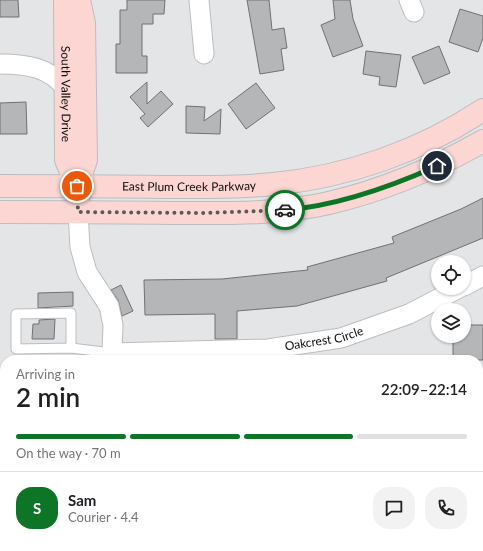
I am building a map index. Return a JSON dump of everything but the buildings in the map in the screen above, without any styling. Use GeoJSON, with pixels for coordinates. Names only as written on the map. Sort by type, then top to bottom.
{"type":"FeatureCollection","features":[{"type":"Feature","properties":{"kind":"main road","name":"South Valley Drive"},"geometry":{"type":"LineString","coordinates":[[64,0],[66,160],[77,186],[78,212]]}},
{"type":"Feature","properties":{"kind":"main road","name":"South Valley Drive"},"geometry":{"type":"LineString","coordinates":[[77,186],[86,160],[84,23],[79,0]]}},
{"type":"Feature","properties":{"kind":"main road","name":"East Plum Creek Parkway"},"geometry":{"type":"LineString","coordinates":[[0,186],[207,187],[273,184],[338,173],[401,153],[457,127],[483,110]]}},
{"type":"Feature","properties":{"kind":"main road"},"geometry":{"type":"LineString","coordinates":[[0,212],[244,212],[288,210],[328,203],[371,192],[411,177],[449,160],[483,141]]}},
{"type":"Feature","properties":{"kind":"street"},"geometry":{"type":"LineString","coordinates":[[199,0],[204,54]]}},
{"type":"Feature","properties":{"kind":"street"},"geometry":{"type":"LineString","coordinates":[[3,64],[29,66],[43,69],[59,80],[66,89]]}},
{"type":"Feature","properties":{"kind":"street"},"geometry":{"type":"LineString","coordinates":[[78,212],[80,247],[87,272],[109,306],[112,325],[112,353]]}},
{"type":"Feature","properties":{"kind":"street"},"geometry":{"type":"LineString","coordinates":[[471,282],[483,276]]}},
{"type":"Feature","properties":{"kind":"street","name":"Oakcrest Circle"},"geometry":{"type":"LineString","coordinates":[[112,353],[268,349],[341,338],[408,314],[446,295]]}},
{"type":"Feature","properties":{"kind":"lane"},"geometry":{"type":"LineString","coordinates":[[71,348],[71,313],[16,314],[16,349],[71,348],[112,353]]}},
{"type":"Feature","properties":{"kind":"way so far"},"geometry":{"type":"LineString","coordinates":[[77,186],[78,212],[206,213],[285,210]]}},
{"type":"Feature","properties":{"kind":"route"},"geometry":{"type":"LineString","coordinates":[[285,210],[328,203],[371,192],[437,166]]}}]}
